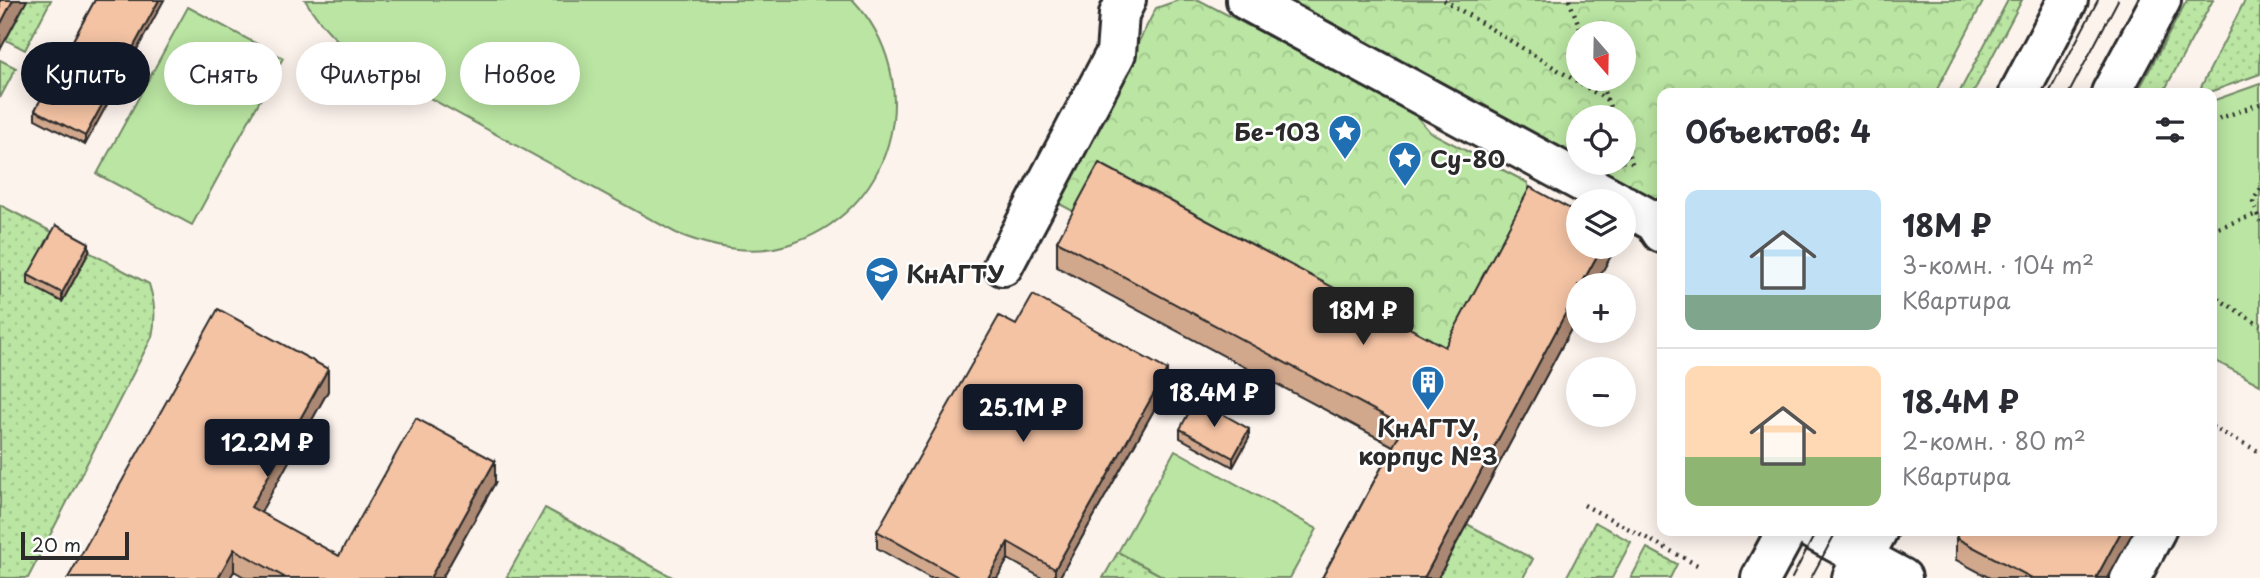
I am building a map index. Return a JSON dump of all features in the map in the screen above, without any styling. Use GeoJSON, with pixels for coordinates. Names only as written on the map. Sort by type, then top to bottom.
{"type":"FeatureCollection","features":[{"type":"Feature","properties":{"kind":"main road"},"geometry":{"type":"LineString","coordinates":[[1003,265],[1116,53],[1119,14],[1126,0]]}},
{"type":"Feature","properties":{"kind":"main road"},"geometry":{"type":"LineString","coordinates":[[1246,0],[1595,189]]}},
{"type":"Feature","properties":{"kind":"main road"},"geometry":{"type":"LineString","coordinates":[[2022,88],[2068,0]]}},
{"type":"Feature","properties":{"kind":"main road"},"geometry":{"type":"LineString","coordinates":[[2114,88],[2161,0]]}},
{"type":"Feature","properties":{"kind":"main road"},"geometry":{"type":"LineString","coordinates":[[1636,212],[1657,225]]}},
{"type":"Feature","properties":{"kind":"main road"},"geometry":{"type":"LineString","coordinates":[[1761,578],[1784,536]]}},
{"type":"Feature","properties":{"kind":"main road"},"geometry":{"type":"LineString","coordinates":[[1825,536],[1865,555],[1902,578]]}},
{"type":"Feature","properties":{"kind":"main road"},"geometry":{"type":"LineString","coordinates":[[2130,578],[2153,536]]}},
{"type":"Feature","properties":{"kind":"path"},"geometry":{"type":"LineString","coordinates":[[1444,0],[1607,100]]}},
{"type":"Feature","properties":{"kind":"path"},"geometry":{"type":"LineString","coordinates":[[1569,0],[1577,21]]}},
{"type":"Feature","properties":{"kind":"path"},"geometry":{"type":"LineString","coordinates":[[1604,91],[1609,105]]}},
{"type":"Feature","properties":{"kind":"path"},"geometry":{"type":"LineString","coordinates":[[2217,119],[2260,104]]}},
{"type":"Feature","properties":{"kind":"path"},"geometry":{"type":"LineString","coordinates":[[2260,189],[2253,202],[2260,222]]}},
{"type":"Feature","properties":{"kind":"path"},"geometry":{"type":"LineString","coordinates":[[2217,228],[2257,214]]}},
{"type":"Feature","properties":{"kind":"path"},"geometry":{"type":"LineString","coordinates":[[2217,298],[2260,325]]}},
{"type":"Feature","properties":{"kind":"path"},"geometry":{"type":"LineString","coordinates":[[2217,430],[2260,452]]}},
{"type":"Feature","properties":{"kind":"path"},"geometry":{"type":"LineString","coordinates":[[1584,505],[1701,567]]}},
{"type":"Feature","properties":{"kind":"green space"},"geometry":{"type":"Polygon","coordinates":[[[27,0],[51,0],[29,42],[21,42],[21,48],[6,40],[27,0]]]}},
{"type":"Feature","properties":{"kind":"green space"},"geometry":{"type":"Polygon","coordinates":[[[305,0],[853,0],[876,31],[889,66],[894,101],[890,136],[878,170],[858,200],[831,224],[781,247],[751,250],[721,247],[676,233],[442,105],[446,105],[446,42],[340,42],[317,18],[305,0]]]}},
{"type":"Feature","properties":{"kind":"green space"},"geometry":{"type":"Polygon","coordinates":[[[1179,0],[1199,0],[1411,110],[1430,132],[1528,183],[1530,213],[1445,373],[1084,217],[1056,202],[1156,8],[1179,0]]]}},
{"type":"Feature","properties":{"kind":"green space"},"geometry":{"type":"Polygon","coordinates":[[[1269,0],[1984,0],[1938,88],[1657,88],[1657,208],[1636,197],[1636,189],[1621,189],[1595,175],[1636,175],[1636,105],[1566,105],[1566,159],[1269,0]]]}},
{"type":"Feature","properties":{"kind":"green space"},"geometry":{"type":"Polygon","coordinates":[[[2008,0],[2022,0],[1976,88],[1962,88],[2008,0]]]}},
{"type":"Feature","properties":{"kind":"green space"},"geometry":{"type":"Polygon","coordinates":[[[2187,0],[2213,0],[2166,88],[2140,88],[2187,0]]]}},
{"type":"Feature","properties":{"kind":"green space"},"geometry":{"type":"Polygon","coordinates":[[[2245,0],[2260,0],[2260,74],[2217,89],[2201,88],[2245,0]]]}},
{"type":"Feature","properties":{"kind":"green space"},"geometry":{"type":"Polygon","coordinates":[[[188,7],[253,42],[169,42],[188,7]]]}},
{"type":"Feature","properties":{"kind":"green space"},"geometry":{"type":"Polygon","coordinates":[[[164,51],[164,105],[257,105],[192,225],[97,174],[135,105],[150,105],[150,77],[164,51]]]}},
{"type":"Feature","properties":{"kind":"green space"},"geometry":{"type":"Polygon","coordinates":[[[0,60],[16,68],[0,98],[0,60]]]}},
{"type":"Feature","properties":{"kind":"green space"},"geometry":{"type":"Polygon","coordinates":[[[2260,84],[2260,385],[2217,362],[2217,99],[2260,84]]]}},
{"type":"Feature","properties":{"kind":"green space"},"geometry":{"type":"Polygon","coordinates":[[[0,205],[56,234],[29,284],[62,301],[89,252],[149,284],[154,310],[152,337],[28,578],[0,578],[0,205]]]}},
{"type":"Feature","properties":{"kind":"green space"},"geometry":{"type":"Polygon","coordinates":[[[1175,450],[1317,529],[1290,578],[1166,578],[1118,552],[1175,450]]]}},
{"type":"Feature","properties":{"kind":"green space"},"geometry":{"type":"Polygon","coordinates":[[[545,508],[674,578],[506,578],[545,508]]]}},
{"type":"Feature","properties":{"kind":"green space"},"geometry":{"type":"Polygon","coordinates":[[[1595,522],[1631,542],[1612,578],[1566,578],[1595,522]]]}},
{"type":"Feature","properties":{"kind":"green space"},"geometry":{"type":"Polygon","coordinates":[[[1467,524],[1533,559],[1523,578],[1438,578],[1467,524]]]}},
{"type":"Feature","properties":{"kind":"green space"},"geometry":{"type":"Polygon","coordinates":[[[1647,548],[1677,564],[1670,578],[1631,578],[1647,548]]]}},
{"type":"Feature","properties":{"kind":"green space"},"geometry":{"type":"Polygon","coordinates":[[[1118,552],[1166,578],[1103,578],[1118,552]]]}},
{"type":"Feature","properties":{"kind":"building"},"geometry":{"type":"Polygon","coordinates":[[[0,0],[13,0],[0,25],[0,0]]]}},
{"type":"Feature","properties":{"kind":"building"},"geometry":{"type":"Polygon","coordinates":[[[95,0],[159,0],[136,42],[72,42],[95,0]]]}},
{"type":"Feature","properties":{"kind":"building"},"geometry":{"type":"Polygon","coordinates":[[[38,105],[102,105],[85,136],[35,110],[38,105]]]}},
{"type":"Feature","properties":{"kind":"building","name":"КнАГТУ, корпус №3"},"geometry":{"type":"Polygon","coordinates":[[[1099,163],[1445,347],[1530,187],[1566,206],[1566,259],[1595,259],[1588,273],[1566,273],[1566,312],[1424,578],[1322,578],[1404,426],[1057,241],[1099,163]]]}},
{"type":"Feature","properties":{"kind":"building"},"geometry":{"type":"Polygon","coordinates":[[[56,225],[89,243],[62,293],[28,275],[56,225]]]}},
{"type":"Feature","properties":{"kind":"building"},"geometry":{"type":"Polygon","coordinates":[[[1033,295],[1167,370],[1055,569],[1008,542],[988,578],[960,578],[877,531],[999,316],[1016,325],[1033,295]]]}},
{"type":"Feature","properties":{"kind":"building"},"geometry":{"type":"Polygon","coordinates":[[[218,309],[328,369],[251,507],[339,556],[416,418],[495,461],[430,578],[286,578],[234,549],[218,578],[68,578],[218,309]]]}},
{"type":"Feature","properties":{"kind":"building"},"geometry":{"type":"Polygon","coordinates":[[[1196,399],[1249,429],[1233,458],[1180,429],[1196,399]]]}},
{"type":"Feature","properties":{"kind":"building"},"geometry":{"type":"Polygon","coordinates":[[[2119,536],[2096,578],[2032,578],[1956,538],[2119,536]]]}},
{"type":"Feature","properties":{"kind":"tram line"},"geometry":{"type":"LineString","coordinates":[[2052,88],[2098,0]]}},
{"type":"Feature","properties":{"kind":"tram line"},"geometry":{"type":"LineString","coordinates":[[2072,88],[2118,0]]}},
{"type":"Feature","properties":{"kind":"tram line"},"geometry":{"type":"LineString","coordinates":[[1792,578],[1814,536]]}},
{"type":"Feature","properties":{"kind":"tram line"},"geometry":{"type":"LineString","coordinates":[[1811,578],[1834,536]]}},
{"type":"Feature","properties":{"kind":"place","name":"Бе-103"},"geometry":{"type":"Point","coordinates":[1345,161]}},
{"type":"Feature","properties":{"kind":"place","name":"Су-80"},"geometry":{"type":"Point","coordinates":[1405,188]}},
{"type":"Feature","properties":{"kind":"place","name":"КнАГТУ"},"geometry":{"type":"Point","coordinates":[882,303]}},
{"type":"Feature","properties":{"kind":"place","name":"КнАГТУ, корпус №3"},"geometry":{"type":"Point","coordinates":[1428,412]}}]}
